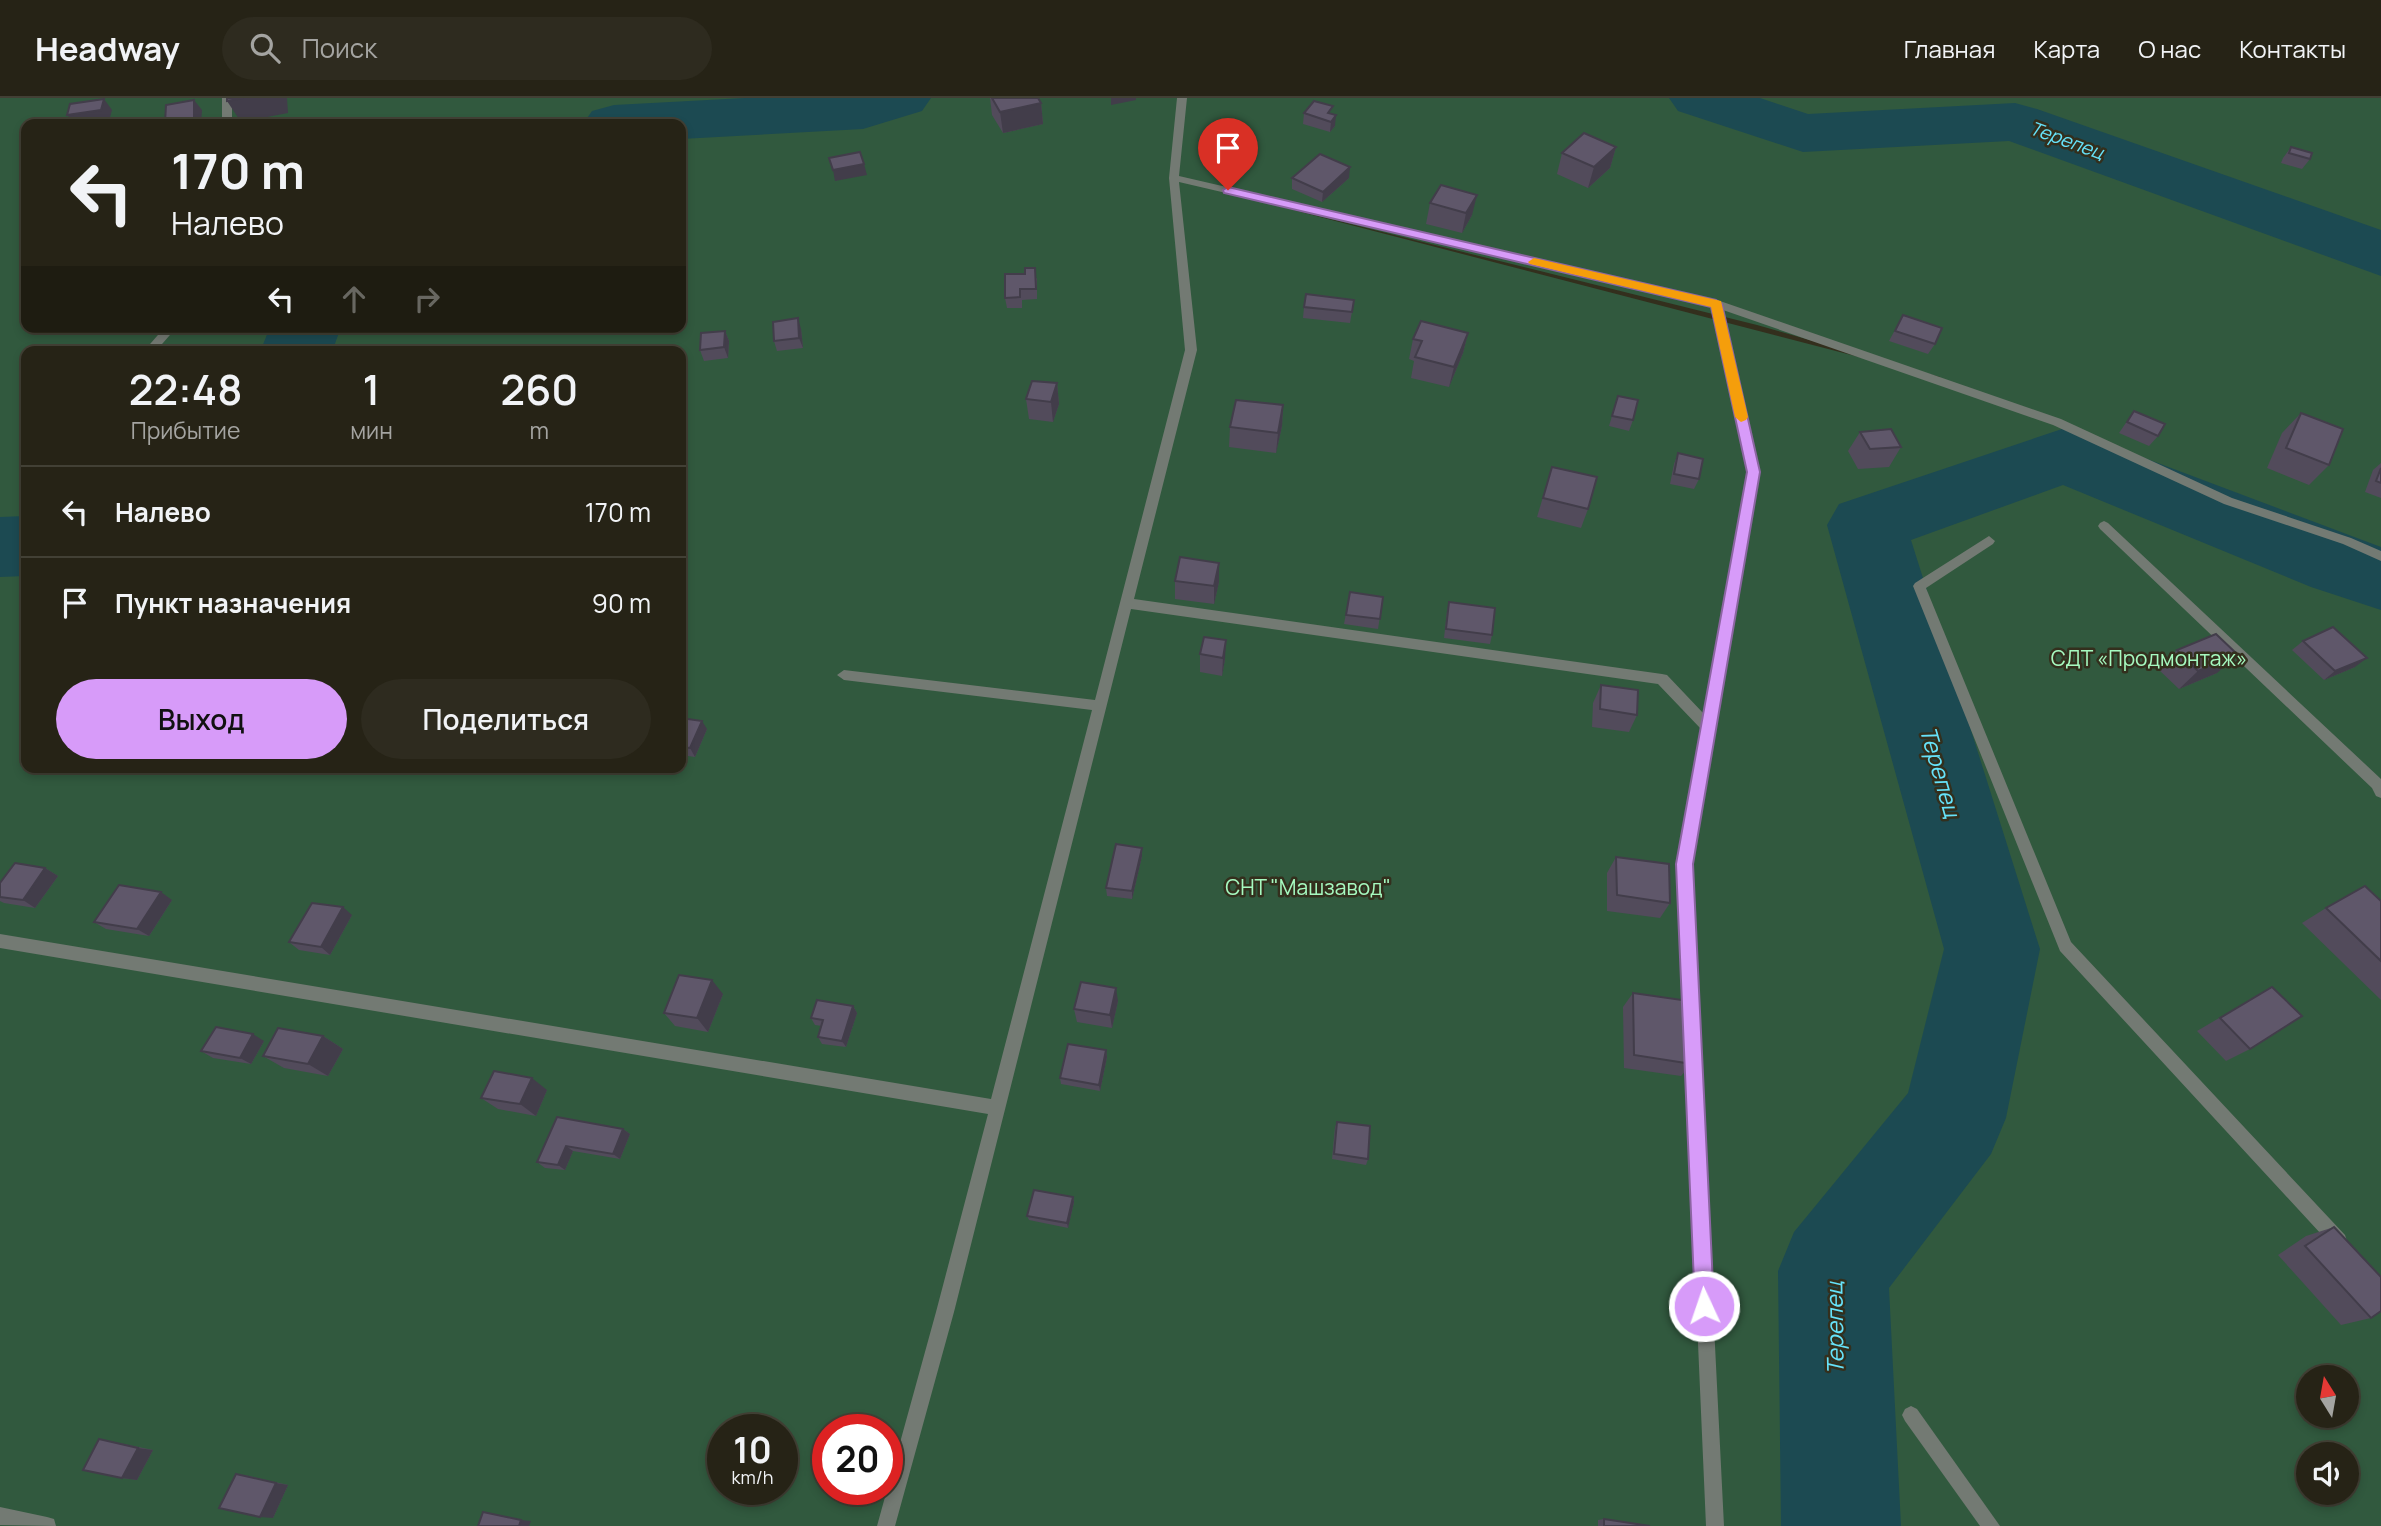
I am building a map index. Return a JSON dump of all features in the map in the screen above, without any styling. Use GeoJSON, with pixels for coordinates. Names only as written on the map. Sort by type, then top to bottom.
{"type":"FeatureCollection","features":[{"type":"Feature","properties":{"kind":"lane"},"geometry":{"type":"LineString","coordinates":[[227,98],[227,119]]}},
{"type":"Feature","properties":{"kind":"lane"},"geometry":{"type":"LineString","coordinates":[[887,1526],[1191,350],[1174,178],[1182,98]]}},
{"type":"Feature","properties":{"kind":"lane"},"geometry":{"type":"LineString","coordinates":[[1174,178],[1716,304],[2057,422],[2228,501],[2347,541],[2381,556]]}},
{"type":"Feature","properties":{"kind":"lane"},"geometry":{"type":"LineString","coordinates":[[1715,1526],[1684,864],[1754,472],[1716,304]]}},
{"type":"Feature","properties":{"kind":"lane"},"geometry":{"type":"LineString","coordinates":[[154,346],[166,333]]}},
{"type":"Feature","properties":{"kind":"lane"},"geometry":{"type":"LineString","coordinates":[[2104,526],[2377,784],[2381,792]]}},
{"type":"Feature","properties":{"kind":"lane"},"geometry":{"type":"LineString","coordinates":[[1989,541],[1919,586],[2065,946],[2353,1256]]}},
{"type":"Feature","properties":{"kind":"lane"},"geometry":{"type":"LineString","coordinates":[[1126,603],[1662,679],[1709,729]]}},
{"type":"Feature","properties":{"kind":"lane"},"geometry":{"type":"LineString","coordinates":[[844,675],[1100,706]]}},
{"type":"Feature","properties":{"kind":"lane"},"geometry":{"type":"LineString","coordinates":[[0,941],[997,1108]]}},
{"type":"Feature","properties":{"kind":"lane"},"geometry":{"type":"LineString","coordinates":[[1911,1415],[1992,1526]]}},
{"type":"Feature","properties":{"kind":"lane"},"geometry":{"type":"LineString","coordinates":[[0,1516],[47,1526]]}},
{"type":"Feature","properties":{"kind":"green space","name":"СНТ \"Машзавод\""},"geometry":{"type":"Polygon","coordinates":[[[0,98],[2381,98],[2381,1526],[0,1526],[0,98]],[[1266,203],[1940,378],[1757,325],[1266,203]]]}},
{"type":"Feature","properties":{"kind":"building"},"geometry":{"type":"Polygon","coordinates":[[[992,98],[1038,98],[1041,103],[1000,112],[992,98]]]}},
{"type":"Feature","properties":{"kind":"building"},"geometry":{"type":"Polygon","coordinates":[[[104,99],[101,110],[67,115],[70,104],[104,99]]]}},
{"type":"Feature","properties":{"kind":"building"},"geometry":{"type":"Polygon","coordinates":[[[194,100],[194,118],[165,119],[166,105],[194,100]]]}},
{"type":"Feature","properties":{"kind":"building"},"geometry":{"type":"Polygon","coordinates":[[[1314,101],[1333,106],[1328,113],[1336,115],[1331,122],[1304,113],[1314,101]]]}},
{"type":"Feature","properties":{"kind":"building"},"geometry":{"type":"Polygon","coordinates":[[[1584,133],[1616,147],[1594,167],[1562,153],[1584,133]]]}},
{"type":"Feature","properties":{"kind":"building"},"geometry":{"type":"Polygon","coordinates":[[[2291,147],[2312,153],[2310,159],[2289,153],[2291,147]]]}},
{"type":"Feature","properties":{"kind":"building"},"geometry":{"type":"Polygon","coordinates":[[[860,152],[864,164],[833,170],[829,158],[860,152]]]}},
{"type":"Feature","properties":{"kind":"building"},"geometry":{"type":"Polygon","coordinates":[[[1320,154],[1350,167],[1323,192],[1292,178],[1320,154]]]}},
{"type":"Feature","properties":{"kind":"building"},"geometry":{"type":"Polygon","coordinates":[[[1441,185],[1477,195],[1466,213],[1430,203],[1441,185]]]}},
{"type":"Feature","properties":{"kind":"building"},"geometry":{"type":"Polygon","coordinates":[[[1025,268],[1035,268],[1036,289],[1020,289],[1020,297],[1005,298],[1005,274],[1025,274],[1025,268]]]}},
{"type":"Feature","properties":{"kind":"building"},"geometry":{"type":"Polygon","coordinates":[[[1306,294],[1354,300],[1352,312],[1304,307],[1306,294]]]}},
{"type":"Feature","properties":{"kind":"building"},"geometry":{"type":"Polygon","coordinates":[[[1903,315],[1942,328],[1935,344],[1895,331],[1903,315]]]}},
{"type":"Feature","properties":{"kind":"building"},"geometry":{"type":"Polygon","coordinates":[[[798,318],[799,338],[774,341],[773,322],[798,318]]]}},
{"type":"Feature","properties":{"kind":"building"},"geometry":{"type":"Polygon","coordinates":[[[1421,321],[1468,333],[1454,367],[1415,357],[1422,341],[1413,339],[1421,321]]]}},
{"type":"Feature","properties":{"kind":"building"},"geometry":{"type":"Polygon","coordinates":[[[725,331],[724,347],[700,350],[701,333],[725,331]]]}},
{"type":"Feature","properties":{"kind":"building"},"geometry":{"type":"Polygon","coordinates":[[[1032,381],[1057,383],[1051,402],[1026,399],[1032,381]]]}},
{"type":"Feature","properties":{"kind":"building"},"geometry":{"type":"Polygon","coordinates":[[[1618,396],[1638,400],[1633,420],[1612,416],[1618,396]]]}},
{"type":"Feature","properties":{"kind":"building"},"geometry":{"type":"Polygon","coordinates":[[[1236,400],[1283,405],[1278,433],[1230,427],[1236,400]]]}},
{"type":"Feature","properties":{"kind":"building"},"geometry":{"type":"Polygon","coordinates":[[[2134,411],[2165,424],[2158,436],[2127,422],[2134,411]]]}},
{"type":"Feature","properties":{"kind":"building"},"geometry":{"type":"Polygon","coordinates":[[[2301,413],[2343,429],[2329,465],[2286,448],[2301,413]]]}},
{"type":"Feature","properties":{"kind":"building"},"geometry":{"type":"Polygon","coordinates":[[[1891,429],[1901,447],[1870,449],[1860,432],[1891,429]]]}},
{"type":"Feature","properties":{"kind":"building"},"geometry":{"type":"Polygon","coordinates":[[[1678,453],[1703,459],[1699,479],[1674,474],[1678,453]]]}},
{"type":"Feature","properties":{"kind":"building"},"geometry":{"type":"Polygon","coordinates":[[[1552,467],[1597,477],[1588,509],[1543,498],[1552,467]]]}},
{"type":"Feature","properties":{"kind":"building"},"geometry":{"type":"Polygon","coordinates":[[[2381,468],[2381,483],[2376,481],[2381,468]]]}},
{"type":"Feature","properties":{"kind":"building"},"geometry":{"type":"Polygon","coordinates":[[[1180,557],[1219,563],[1214,586],[1175,581],[1180,557]]]}},
{"type":"Feature","properties":{"kind":"building"},"geometry":{"type":"Polygon","coordinates":[[[1350,592],[1383,597],[1380,619],[1346,615],[1350,592]]]}},
{"type":"Feature","properties":{"kind":"building"},"geometry":{"type":"Polygon","coordinates":[[[1449,602],[1495,608],[1492,635],[1446,629],[1449,602]]]}},
{"type":"Feature","properties":{"kind":"building"},"geometry":{"type":"Polygon","coordinates":[[[2333,627],[2367,658],[2335,671],[2303,641],[2333,627]]]}},
{"type":"Feature","properties":{"kind":"building"},"geometry":{"type":"Polygon","coordinates":[[[2216,634],[2238,655],[2198,671],[2177,650],[2216,634]]]}},
{"type":"Feature","properties":{"kind":"building"},"geometry":{"type":"Polygon","coordinates":[[[1204,637],[1226,640],[1223,658],[1200,654],[1204,637]]]}},
{"type":"Feature","properties":{"kind":"building"},"geometry":{"type":"Polygon","coordinates":[[[1601,685],[1638,690],[1637,715],[1600,709],[1601,685]]]}},
{"type":"Feature","properties":{"kind":"building"},"geometry":{"type":"Polygon","coordinates":[[[686,719],[702,721],[690,748],[686,748],[686,719]]]}},
{"type":"Feature","properties":{"kind":"building"},"geometry":{"type":"Polygon","coordinates":[[[1116,844],[1142,848],[1132,891],[1106,888],[1116,844]]]}},
{"type":"Feature","properties":{"kind":"building"},"geometry":{"type":"Polygon","coordinates":[[[1616,857],[1669,864],[1670,903],[1617,895],[1616,857]]]}},
{"type":"Feature","properties":{"kind":"building"},"geometry":{"type":"Polygon","coordinates":[[[15,863],[45,868],[23,900],[0,897],[0,883],[15,863]]]}},
{"type":"Feature","properties":{"kind":"building"},"geometry":{"type":"Polygon","coordinates":[[[119,885],[161,892],[137,929],[94,922],[119,885]]]}},
{"type":"Feature","properties":{"kind":"building"},"geometry":{"type":"Polygon","coordinates":[[[2365,886],[2381,901],[2381,961],[2326,908],[2365,886]]]}},
{"type":"Feature","properties":{"kind":"building"},"geometry":{"type":"Polygon","coordinates":[[[312,903],[343,907],[321,947],[289,942],[312,903]]]}},
{"type":"Feature","properties":{"kind":"building"},"geometry":{"type":"Polygon","coordinates":[[[679,975],[712,980],[697,1018],[664,1013],[679,975]]]}},
{"type":"Feature","properties":{"kind":"building"},"geometry":{"type":"Polygon","coordinates":[[[1081,982],[1116,988],[1110,1015],[1074,1009],[1081,982]]]}},
{"type":"Feature","properties":{"kind":"building"},"geometry":{"type":"Polygon","coordinates":[[[2272,987],[2302,1016],[2250,1049],[2220,1018],[2272,987]]]}},
{"type":"Feature","properties":{"kind":"building"},"geometry":{"type":"Polygon","coordinates":[[[1633,993],[1689,1001],[1692,1064],[1634,1055],[1633,993]]]}},
{"type":"Feature","properties":{"kind":"building"},"geometry":{"type":"Polygon","coordinates":[[[817,1000],[853,1006],[842,1041],[818,1037],[823,1020],[811,1018],[817,1000]]]}},
{"type":"Feature","properties":{"kind":"building"},"geometry":{"type":"Polygon","coordinates":[[[216,1027],[253,1034],[240,1058],[201,1051],[216,1027]]]}},
{"type":"Feature","properties":{"kind":"building"},"geometry":{"type":"Polygon","coordinates":[[[278,1028],[323,1036],[308,1064],[263,1056],[278,1028]]]}},
{"type":"Feature","properties":{"kind":"building"},"geometry":{"type":"Polygon","coordinates":[[[1068,1044],[1106,1050],[1099,1085],[1060,1078],[1068,1044]]]}},
{"type":"Feature","properties":{"kind":"building"},"geometry":{"type":"Polygon","coordinates":[[[494,1071],[532,1078],[520,1104],[481,1098],[494,1071]]]}},
{"type":"Feature","properties":{"kind":"building"},"geometry":{"type":"Polygon","coordinates":[[[557,1117],[623,1129],[613,1154],[566,1146],[558,1165],[537,1162],[557,1117]]]}},
{"type":"Feature","properties":{"kind":"building"},"geometry":{"type":"Polygon","coordinates":[[[1337,1122],[1370,1126],[1368,1159],[1334,1154],[1337,1122]]]}},
{"type":"Feature","properties":{"kind":"building"},"geometry":{"type":"Polygon","coordinates":[[[1034,1190],[1073,1197],[1067,1223],[1027,1216],[1034,1190]]]}},
{"type":"Feature","properties":{"kind":"building"},"geometry":{"type":"Polygon","coordinates":[[[2334,1227],[2381,1277],[2381,1311],[2371,1318],[2305,1246],[2334,1227]]]}},
{"type":"Feature","properties":{"kind":"building"},"geometry":{"type":"Polygon","coordinates":[[[99,1439],[138,1448],[122,1478],[83,1470],[99,1439]]]}},
{"type":"Feature","properties":{"kind":"building"},"geometry":{"type":"Polygon","coordinates":[[[236,1474],[276,1483],[260,1517],[219,1508],[236,1474]]]}},
{"type":"Feature","properties":{"kind":"building"},"geometry":{"type":"Polygon","coordinates":[[[483,1512],[521,1520],[519,1526],[478,1526],[483,1512]]]}},
{"type":"Feature","properties":{"kind":"building"},"geometry":{"type":"Polygon","coordinates":[[[1604,1519],[1650,1526],[1604,1526],[1604,1519]]]}},
{"type":"Feature","properties":{"kind":"waterway","name":"Терепец"},"geometry":{"type":"LineString","coordinates":[[686,120],[863,110],[900,98]]}},
{"type":"Feature","properties":{"kind":"waterway","name":"Терепец"},"geometry":{"type":"LineString","coordinates":[[1700,98],[1803,133],[2015,122],[2381,254]]}},
{"type":"Feature","properties":{"kind":"waterway","name":"Терепец"},"geometry":{"type":"LineString","coordinates":[[298,346],[304,333]]}},
{"type":"Feature","properties":{"kind":"waterway","name":"Терепец"},"geometry":{"type":"LineString","coordinates":[[1841,1526],[1833,1271],[1954,1118],[1992,949],[1867,525],[2065,455],[2381,579]]}},
{"type":"Feature","properties":{"kind":"waterway","name":"Терепец"},"geometry":{"type":"LineString","coordinates":[[0,547],[21,546]]}},
{"type":"Feature","properties":{"kind":"slow traffic"},"geometry":{"type":"LineString","coordinates":[[1534,262],[1716,304],[1741,417]]}},
{"type":"Feature","properties":{"kind":"route"},"geometry":{"type":"LineString","coordinates":[[1228,190],[1716,304],[1754,472],[1684,864],[1704,1306]]}},
{"type":"Feature","properties":{"kind":"park label","name":"СДТ «Продмонтаж»"},"geometry":{"type":"Point","coordinates":[2149,659]}}]}
